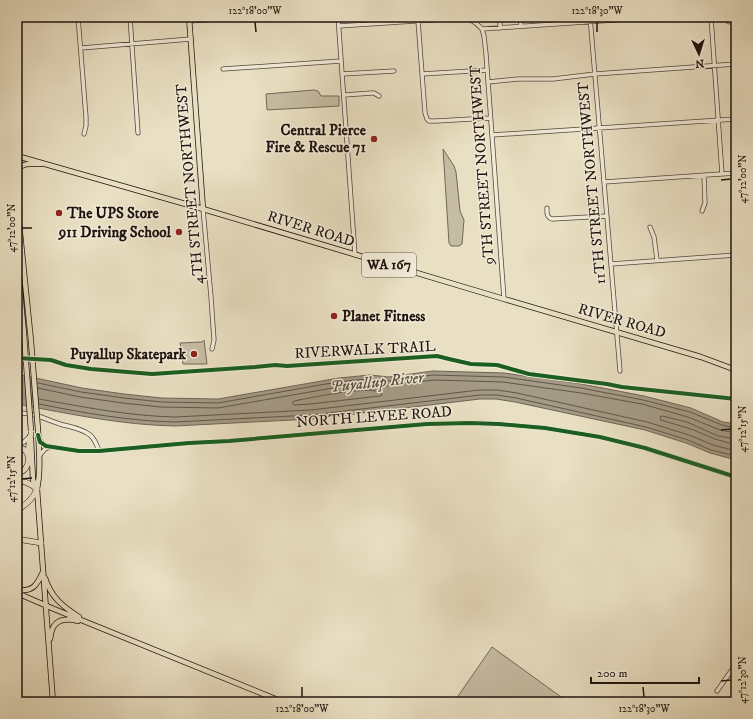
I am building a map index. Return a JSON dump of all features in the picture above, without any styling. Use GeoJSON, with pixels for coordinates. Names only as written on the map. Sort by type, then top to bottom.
{"type":"FeatureCollection","features":[{"type":"Feature","properties":{"kind":"highway"},"geometry":{"type":"LineString","coordinates":[[17,474],[27,467],[28,443],[31,433]]}},
{"type":"Feature","properties":{"kind":"highway"},"geometry":{"type":"LineString","coordinates":[[17,445],[25,450],[28,456]]}},
{"type":"Feature","properties":{"kind":"highway"},"geometry":{"type":"LineString","coordinates":[[17,480],[28,483],[36,489],[30,500],[17,510]]}},
{"type":"Feature","properties":{"kind":"highway"},"geometry":{"type":"LineString","coordinates":[[17,539],[41,543]]}},
{"type":"Feature","properties":{"kind":"main road","name":"4TH STREET NORTHWEST"},"geometry":{"type":"LineString","coordinates":[[190,19],[203,209]]}},
{"type":"Feature","properties":{"kind":"main road","name":"RIVER ROAD"},"geometry":{"type":"LineString","coordinates":[[17,156],[203,209],[701,357],[736,370]]}},
{"type":"Feature","properties":{"kind":"main road","name":"WA 167"},"geometry":{"type":"LineString","coordinates":[[17,170],[20,166],[25,164],[51,165]]}},
{"type":"Feature","properties":{"kind":"main road"},"geometry":{"type":"LineString","coordinates":[[17,203],[31,341],[38,432],[39,479],[36,489]]}},
{"type":"Feature","properties":{"kind":"main road"},"geometry":{"type":"LineString","coordinates":[[17,260],[24,334],[33,480],[36,489],[41,543],[53,702]]}},
{"type":"Feature","properties":{"kind":"main road"},"geometry":{"type":"LineString","coordinates":[[17,592],[32,588],[38,583],[43,570]]}},
{"type":"Feature","properties":{"kind":"main road"},"geometry":{"type":"LineString","coordinates":[[43,570],[50,590],[58,602],[88,623]]}},
{"type":"Feature","properties":{"kind":"main road"},"geometry":{"type":"LineString","coordinates":[[17,592],[46,606],[283,702]]}},
{"type":"Feature","properties":{"kind":"main road"},"geometry":{"type":"LineString","coordinates":[[49,647],[53,626],[63,620],[75,620],[100,627]]}},
{"type":"Feature","properties":{"kind":"street"},"geometry":{"type":"LineString","coordinates":[[78,17],[86,120],[84,134]]}},
{"type":"Feature","properties":{"kind":"street"},"geometry":{"type":"LineString","coordinates":[[130,17],[138,133]]}},
{"type":"Feature","properties":{"kind":"street"},"geometry":{"type":"LineString","coordinates":[[190,19],[244,17]]}},
{"type":"Feature","properties":{"kind":"street"},"geometry":{"type":"LineString","coordinates":[[338,17],[355,255]]}},
{"type":"Feature","properties":{"kind":"street"},"geometry":{"type":"LineString","coordinates":[[500,17],[500,28]]}},
{"type":"Feature","properties":{"kind":"street"},"geometry":{"type":"LineString","coordinates":[[520,17],[521,26]]}},
{"type":"Feature","properties":{"kind":"street","name":"11TH STREET NORTHWEST"},"geometry":{"type":"LineString","coordinates":[[590,17],[620,371]]}},
{"type":"Feature","properties":{"kind":"street"},"geometry":{"type":"LineString","coordinates":[[339,26],[406,19],[418,21],[467,18],[475,22],[482,30],[659,17]]}},
{"type":"Feature","properties":{"kind":"street"},"geometry":{"type":"LineString","coordinates":[[711,17],[722,174]]}},
{"type":"Feature","properties":{"kind":"street"},"geometry":{"type":"LineString","coordinates":[[418,21],[425,113],[427,119],[436,121],[490,118]]}},
{"type":"Feature","properties":{"kind":"street","name":"9TH STREET NORTHWEST"},"geometry":{"type":"LineString","coordinates":[[482,30],[485,43],[504,299]]}},
{"type":"Feature","properties":{"kind":"street"},"geometry":{"type":"LineString","coordinates":[[81,48],[191,40]]}},
{"type":"Feature","properties":{"kind":"street"},"geometry":{"type":"LineString","coordinates":[[223,68],[341,61]]}},
{"type":"Feature","properties":{"kind":"street"},"geometry":{"type":"LineString","coordinates":[[488,82],[736,64]]}},
{"type":"Feature","properties":{"kind":"street"},"geometry":{"type":"LineString","coordinates":[[422,74],[487,70]]}},
{"type":"Feature","properties":{"kind":"street"},"geometry":{"type":"LineString","coordinates":[[342,74],[394,71]]}},
{"type":"Feature","properties":{"kind":"street"},"geometry":{"type":"LineString","coordinates":[[344,95],[374,93],[379,96]]}},
{"type":"Feature","properties":{"kind":"street"},"geometry":{"type":"LineString","coordinates":[[492,135],[736,119]]}},
{"type":"Feature","properties":{"kind":"street"},"geometry":{"type":"LineString","coordinates":[[604,182],[736,173]]}},
{"type":"Feature","properties":{"kind":"street"},"geometry":{"type":"LineString","coordinates":[[702,211],[706,203],[704,175]]}},
{"type":"Feature","properties":{"kind":"street"},"geometry":{"type":"LineString","coordinates":[[547,208],[548,216],[552,219],[607,216]]}},
{"type":"Feature","properties":{"kind":"street","name":"4TH STREET NORTHWEST"},"geometry":{"type":"LineString","coordinates":[[203,209],[214,340],[212,349]]}},
{"type":"Feature","properties":{"kind":"street"},"geometry":{"type":"LineString","coordinates":[[650,227],[654,237],[656,260]]}},
{"type":"Feature","properties":{"kind":"street"},"geometry":{"type":"LineString","coordinates":[[611,264],[736,255]]}},
{"type":"Feature","properties":{"kind":"street"},"geometry":{"type":"LineString","coordinates":[[17,413],[35,414],[60,424],[84,431],[92,438],[99,451]]}},
{"type":"Feature","properties":{"kind":"street","name":"NORTH LEVEE ROAD"},"geometry":{"type":"LineString","coordinates":[[38,432],[39,439],[42,444],[46,446],[79,451],[99,451],[428,424],[470,422],[545,428],[600,437],[645,448],[736,477]]}},
{"type":"Feature","properties":{"kind":"street"},"geometry":{"type":"LineString","coordinates":[[17,445],[27,440],[31,433]]}},
{"type":"Feature","properties":{"kind":"street"},"geometry":{"type":"LineString","coordinates":[[39,458],[40,454],[45,449],[55,447]]}},
{"type":"Feature","properties":{"kind":"street"},"geometry":{"type":"LineString","coordinates":[[717,691],[736,664]]}},
{"type":"Feature","properties":{"kind":"shaded area"},"geometry":{"type":"Polygon","coordinates":[[[725,17],[736,17],[736,23],[728,24],[725,22],[725,17]]]}},
{"type":"Feature","properties":{"kind":"shaded area"},"geometry":{"type":"Polygon","coordinates":[[[314,90],[318,91],[321,96],[339,96],[339,106],[267,110],[266,94],[314,90]]]}},
{"type":"Feature","properties":{"kind":"shaded area"},"geometry":{"type":"Polygon","coordinates":[[[443,149],[454,166],[456,172],[460,211],[464,220],[462,244],[459,246],[451,246],[449,243],[443,149]]]}},
{"type":"Feature","properties":{"kind":"shaded area","name":"Puyallup Skatepark"},"geometry":{"type":"Polygon","coordinates":[[[204,340],[207,364],[183,364],[180,343],[202,342],[204,340]]]}},
{"type":"Feature","properties":{"kind":"shaded area"},"geometry":{"type":"Polygon","coordinates":[[[492,647],[568,702],[454,702],[492,647]]]}},
{"type":"Feature","properties":{"kind":"water","name":"Puyallup River"},"geometry":{"type":"Polygon","coordinates":[[[433,371],[504,373],[582,384],[644,396],[691,408],[723,422],[736,424],[736,460],[710,453],[686,443],[645,430],[496,399],[480,399],[312,419],[175,426],[135,424],[17,404],[17,374],[82,388],[124,394],[162,398],[218,399],[339,378],[370,375],[389,377],[433,371]]]}},
{"type":"Feature","properties":{"kind":"cycle path","name":"RIVERWALK TRAIL"},"geometry":{"type":"LineString","coordinates":[[17,358],[51,360],[66,365],[91,369],[152,374],[275,365],[287,366],[437,356],[471,364],[497,365],[529,374],[622,387],[736,399]]}},
{"type":"Feature","properties":{"kind":"cycle path"},"geometry":{"type":"LineString","coordinates":[[38,435],[40,442],[46,446],[79,451],[99,451],[427,424],[499,424],[545,428],[600,437],[645,448],[736,477]]}},
{"type":"Feature","properties":{"kind":"place","name":"Central Pierce Fire & Rescue 71"},"geometry":{"type":"Point","coordinates":[374,139]}},
{"type":"Feature","properties":{"kind":"place","name":"The UPS Store"},"geometry":{"type":"Point","coordinates":[59,213]}},
{"type":"Feature","properties":{"kind":"place","name":"911 Driving School"},"geometry":{"type":"Point","coordinates":[179,232]}},
{"type":"Feature","properties":{"kind":"place","name":"Planet Fitness"},"geometry":{"type":"Point","coordinates":[334,316]}},
{"type":"Feature","properties":{"kind":"place","name":"Puyallup Skatepark"},"geometry":{"type":"Point","coordinates":[194,354]}}]}
